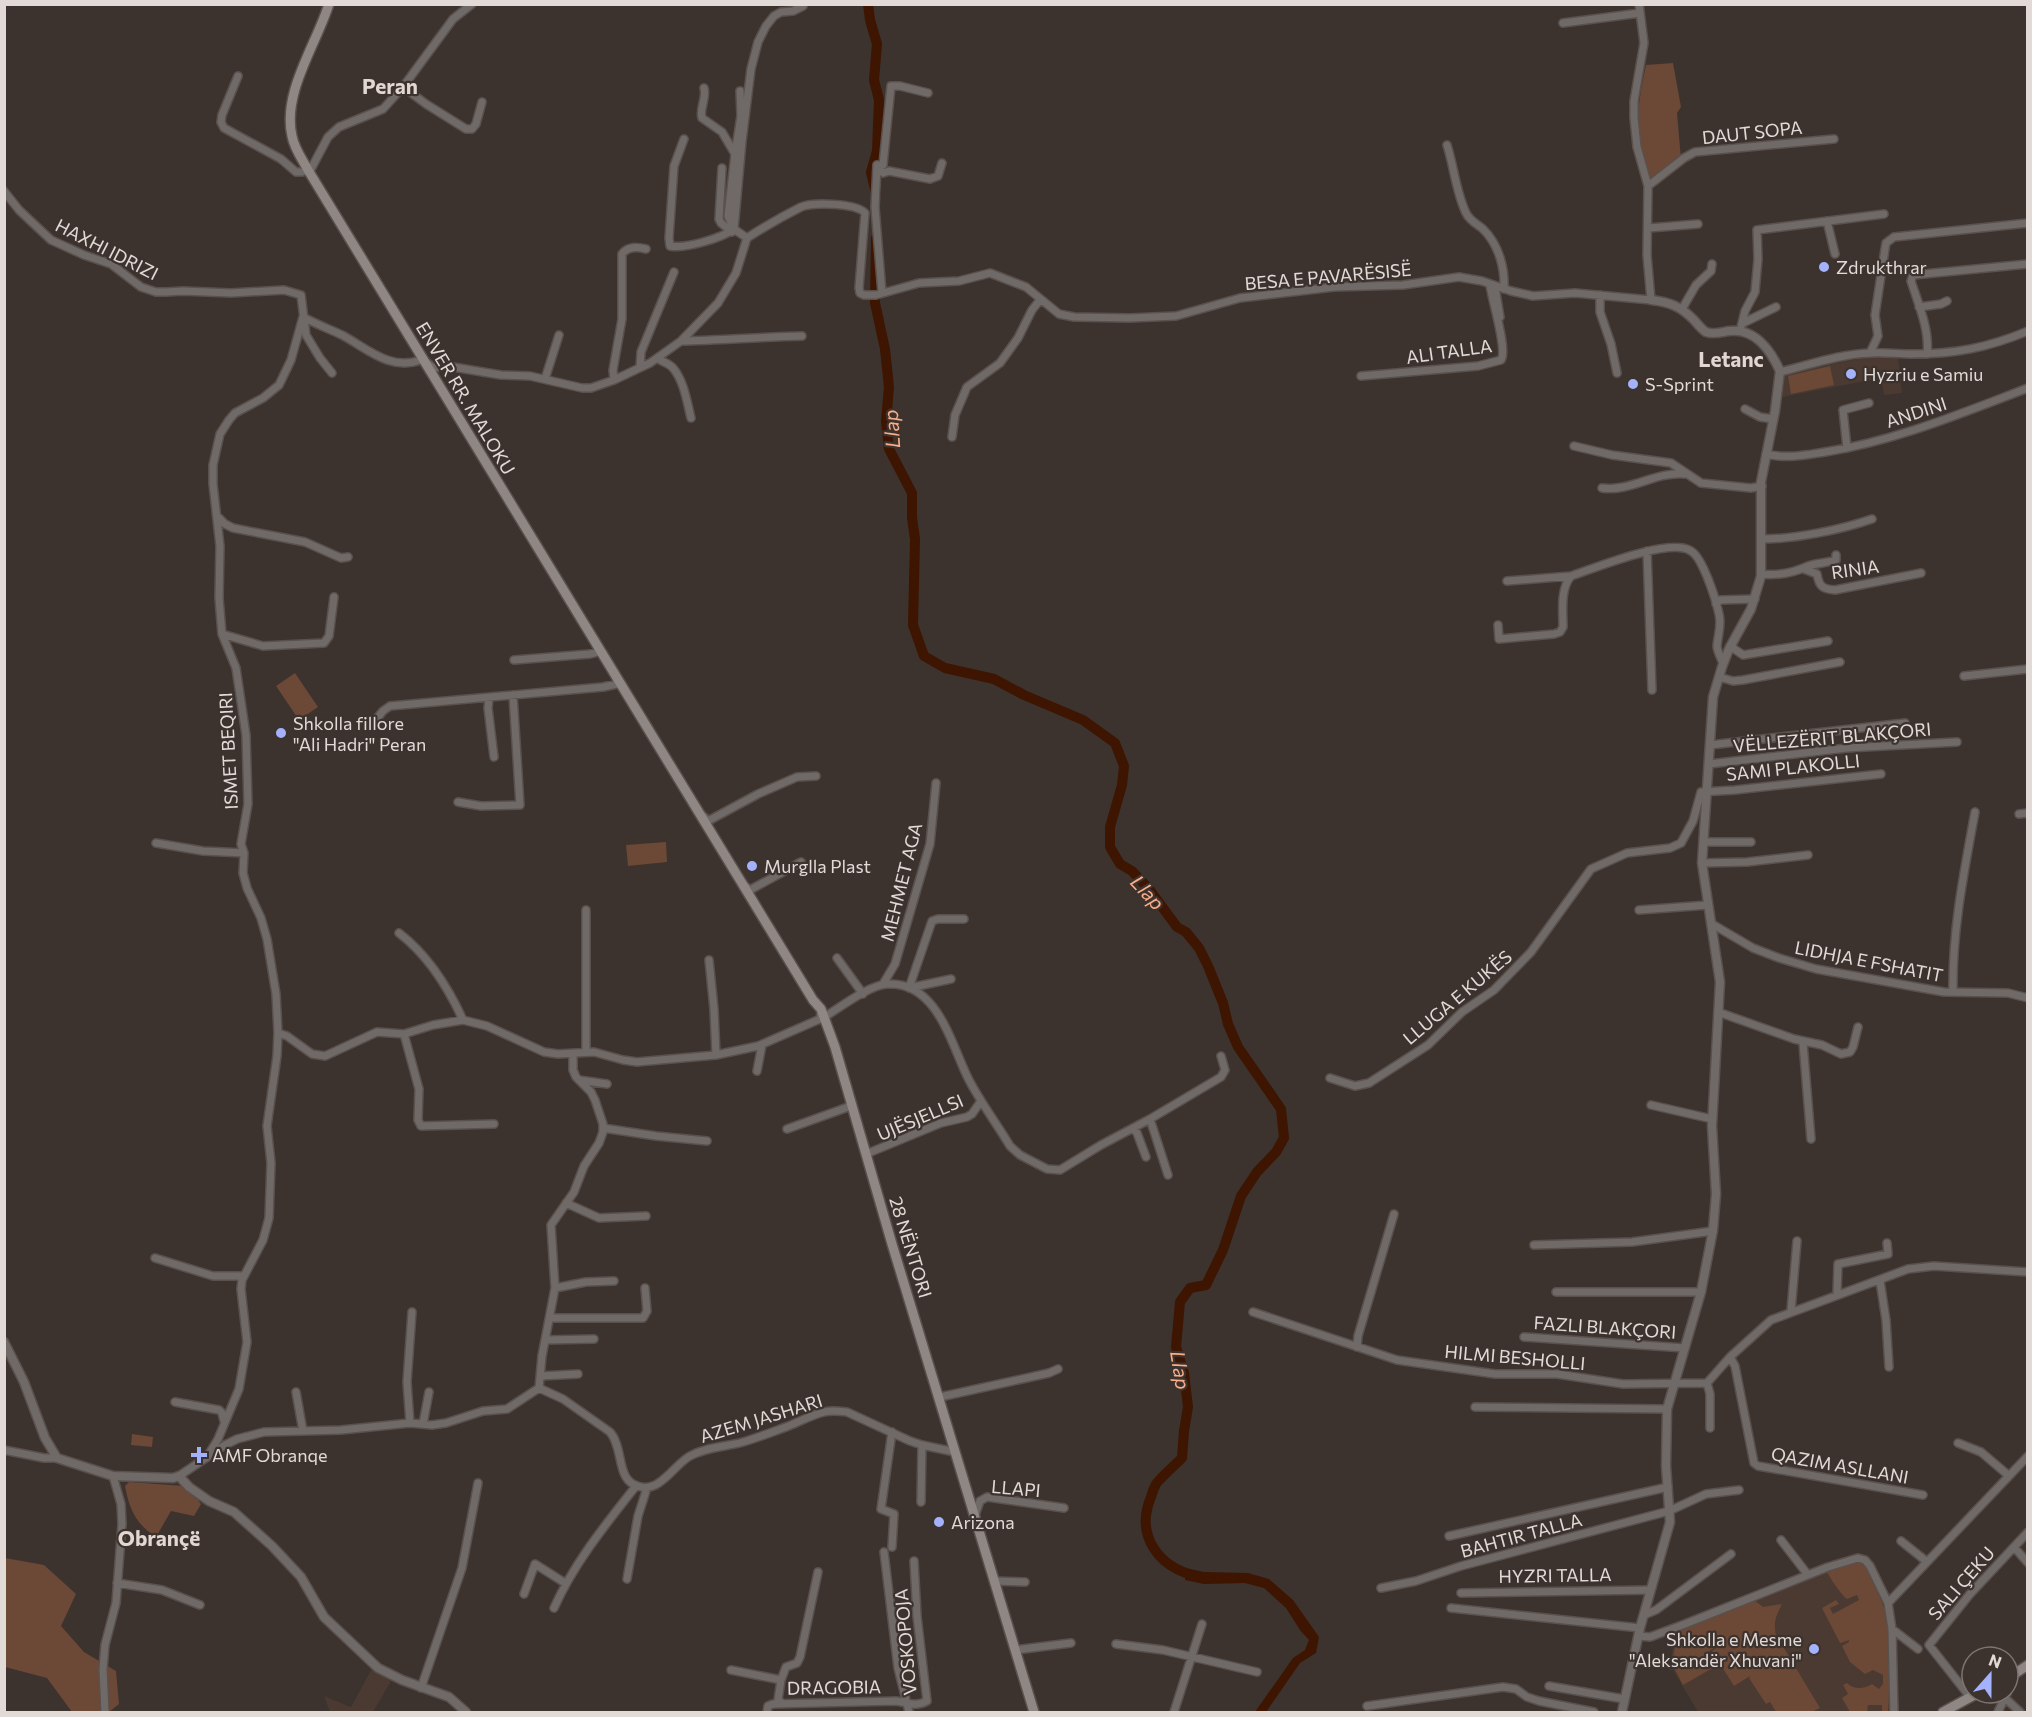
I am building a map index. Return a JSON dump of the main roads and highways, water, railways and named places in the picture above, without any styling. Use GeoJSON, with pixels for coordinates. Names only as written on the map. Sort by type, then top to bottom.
{"type":"FeatureCollection","features":[{"type":"Feature","properties":{"kind":"main road","name":"ENVER RR. MALOKU"},"geometry":{"type":"LineString","coordinates":[[329,4],[293,94],[290,111],[292,137],[308,170],[615,676],[702,814],[742,884],[813,1000],[821,1009]]}},
{"type":"Feature","properties":{"kind":"main road","name":"28 NËNTORI"},"geometry":{"type":"LineString","coordinates":[[821,1009],[835,1047],[1034,1713]]}},
{"type":"Feature","properties":{"kind":"main road"},"geometry":{"type":"LineString","coordinates":[[1943,1713],[1960,1703]]}},
{"type":"Feature","properties":{"kind":"waterway","name":"Llap"},"geometry":{"type":"LineString","coordinates":[[868,4],[877,44],[874,80],[879,100],[877,151],[871,172],[876,193]]}},
{"type":"Feature","properties":{"kind":"waterway","name":"Llap"},"geometry":{"type":"LineString","coordinates":[[876,238],[875,303],[885,349],[889,387],[886,421],[889,449],[912,493],[915,539],[913,625],[924,656],[945,668],[994,679],[1024,695],[1083,720],[1115,743],[1124,766],[1122,785],[1110,827],[1110,847],[1120,864],[1132,871],[1149,889],[1177,927],[1186,932],[1199,948],[1223,1003],[1228,1024],[1238,1047],[1281,1109],[1284,1138],[1276,1152],[1257,1172],[1241,1196],[1223,1250],[1206,1285],[1190,1288],[1180,1302],[1176,1347],[1184,1373],[1188,1407],[1182,1458],[1156,1484],[1147,1511],[1146,1524],[1148,1536],[1161,1557],[1182,1572],[1196,1576]]}},
{"type":"Feature","properties":{"kind":"place","name":"Zdrukthrar"},"geometry":{"type":"Point","coordinates":[1824,267]}},
{"type":"Feature","properties":{"kind":"place","name":"Hyzriu e Samiu"},"geometry":{"type":"Point","coordinates":[1851,374]}},
{"type":"Feature","properties":{"kind":"place","name":"S-Sprint"},"geometry":{"type":"Point","coordinates":[1633,384]}},
{"type":"Feature","properties":{"kind":"place","name":"Shkolla fillore \"Ali Hadri\" Peran"},"geometry":{"type":"Point","coordinates":[281,733]}},
{"type":"Feature","properties":{"kind":"place","name":"Murglla Plast"},"geometry":{"type":"Point","coordinates":[752,866]}},
{"type":"Feature","properties":{"kind":"place","name":"AMF Obranqe"},"geometry":{"type":"Point","coordinates":[199,1455]}},
{"type":"Feature","properties":{"kind":"place","name":"Arizona"},"geometry":{"type":"Point","coordinates":[939,1522]}},
{"type":"Feature","properties":{"kind":"place","name":"Shkolla e Mesme \"Aleksandër Xhuvani\""},"geometry":{"type":"Point","coordinates":[1814,1649]}},
{"type":"Feature","properties":{"kind":"district","name":"Peran"},"geometry":{"type":"Point","coordinates":[390,85]}},
{"type":"Feature","properties":{"kind":"district","name":"Letanc"},"geometry":{"type":"Point","coordinates":[1731,358]}},
{"type":"Feature","properties":{"kind":"district","name":"Obrançë"},"geometry":{"type":"Point","coordinates":[159,1537]}}]}
